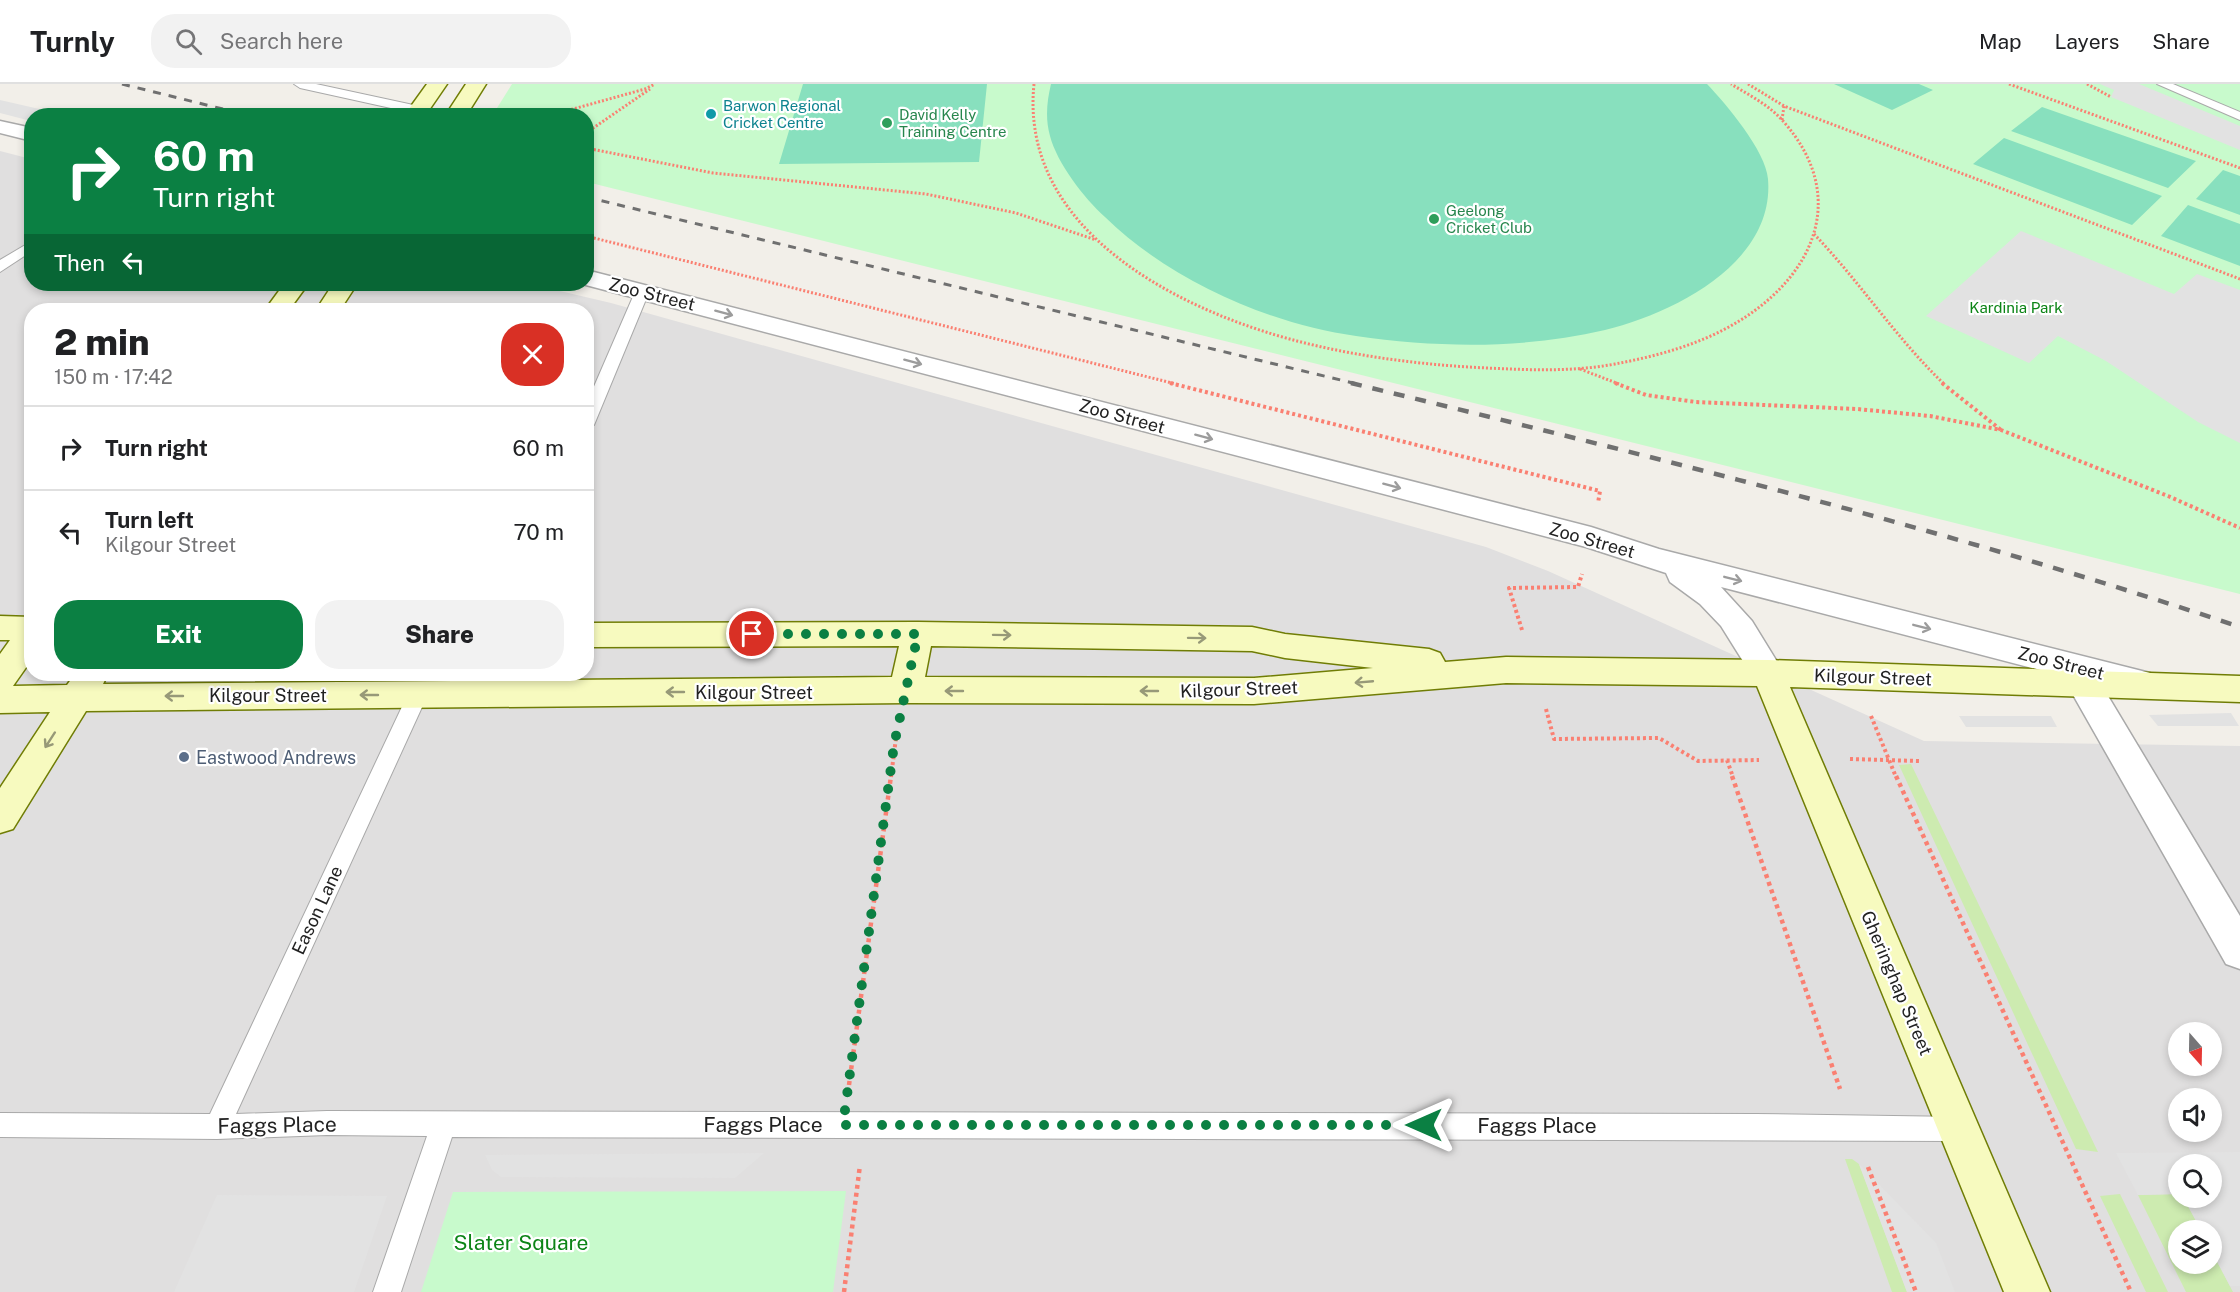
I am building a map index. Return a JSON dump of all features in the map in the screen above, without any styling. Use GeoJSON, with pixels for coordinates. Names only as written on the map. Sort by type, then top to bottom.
{"type":"FeatureCollection","features":[{"type":"Feature","properties":{"kind":"street"},"geometry":{"type":"LineString","coordinates":[[419,108],[436,84]]}},
{"type":"Feature","properties":{"kind":"street"},"geometry":{"type":"LineString","coordinates":[[460,108],[476,84]]}},
{"type":"Feature","properties":{"kind":"street"},"geometry":{"type":"LineString","coordinates":[[0,127],[24,133]]}},
{"type":"Feature","properties":{"kind":"street","name":"Zoo Street"},"geometry":{"type":"LineString","coordinates":[[594,279],[1591,538],[1656,560],[2151,686]]}},
{"type":"Feature","properties":{"kind":"street"},"geometry":{"type":"LineString","coordinates":[[282,303],[292,291]]}},
{"type":"Feature","properties":{"kind":"street","name":"Zoo Street"},"geometry":{"type":"LineString","coordinates":[[1656,560],[1708,591],[1722,603],[1735,618],[1768,673]]}},
{"type":"Feature","properties":{"kind":"street"},"geometry":{"type":"LineString","coordinates":[[0,628],[24,629]]}},
{"type":"Feature","properties":{"kind":"street"},"geometry":{"type":"LineString","coordinates":[[906,690],[918,634]]}},
{"type":"Feature","properties":{"kind":"street","name":"Kilgour Street"},"geometry":{"type":"LineString","coordinates":[[594,635],[918,634],[1252,639],[1286,646],[1506,670]]}},
{"type":"Feature","properties":{"kind":"street"},"geometry":{"type":"LineString","coordinates":[[0,679],[24,645]]}},
{"type":"Feature","properties":{"kind":"street","name":"Kilgour Street"},"geometry":{"type":"LineString","coordinates":[[0,700],[84,686],[418,694],[475,684],[906,690],[1254,691],[1506,670],[1768,673],[2240,689]]}},
{"type":"Feature","properties":{"kind":"street","name":"Gheringhap Street"},"geometry":{"type":"LineString","coordinates":[[1768,673],[2027,1292]]}},
{"type":"Feature","properties":{"kind":"street"},"geometry":{"type":"LineString","coordinates":[[2084,684],[2240,951]]}},
{"type":"Feature","properties":{"kind":"street"},"geometry":{"type":"LineString","coordinates":[[0,818],[84,686]]}},
{"type":"Feature","properties":{"kind":"lane"},"geometry":{"type":"LineString","coordinates":[[300,84],[396,108]]}},
{"type":"Feature","properties":{"kind":"lane"},"geometry":{"type":"LineString","coordinates":[[2163,84],[2240,116]]}},
{"type":"Feature","properties":{"kind":"lane"},"geometry":{"type":"LineString","coordinates":[[0,268],[24,250]]}},
{"type":"Feature","properties":{"kind":"lane"},"geometry":{"type":"LineString","coordinates":[[594,406],[642,292]]}},
{"type":"Feature","properties":{"kind":"lane","name":"Eason Lane"},"geometry":{"type":"LineString","coordinates":[[217,1126],[418,694]]}},
{"type":"Feature","properties":{"kind":"lane","name":"Faggs Place"},"geometry":{"type":"LineString","coordinates":[[0,1125],[217,1126],[327,1123],[443,1125],[1815,1125],[1959,1129]]}},
{"type":"Feature","properties":{"kind":"lane"},"geometry":{"type":"LineString","coordinates":[[387,1292],[443,1125]]}},
{"type":"Feature","properties":{"kind":"path"},"geometry":{"type":"LineString","coordinates":[[577,108],[656,84]]}},
{"type":"Feature","properties":{"kind":"path"},"geometry":{"type":"LineString","coordinates":[[594,127],[656,84]]}},
{"type":"Feature","properties":{"kind":"path"},"geometry":{"type":"LineString","coordinates":[[1034,84],[1031,100],[1034,130],[1043,159],[1056,188],[1071,213],[1097,241],[1129,267],[1164,289],[1205,310],[1261,330],[1371,356],[1420,364],[1477,368],[1579,369],[1642,357],[1680,346],[1724,329],[1764,302],[1789,278],[1810,250],[1817,225],[1819,200],[1813,173],[1800,145],[1782,120],[1731,84]]}},
{"type":"Feature","properties":{"kind":"path"},"geometry":{"type":"LineString","coordinates":[[1748,84],[1784,106],[2240,279]]}},
{"type":"Feature","properties":{"kind":"path"},"geometry":{"type":"LineString","coordinates":[[2009,84],[2240,168]]}},
{"type":"Feature","properties":{"kind":"path"},"geometry":{"type":"LineString","coordinates":[[2087,84],[2111,97]]}},
{"type":"Feature","properties":{"kind":"path"},"geometry":{"type":"LineString","coordinates":[[1782,120],[1784,106]]}},
{"type":"Feature","properties":{"kind":"path"},"geometry":{"type":"LineString","coordinates":[[594,150],[713,173],[926,194],[1016,213],[1097,241]]}},
{"type":"Feature","properties":{"kind":"path"},"geometry":{"type":"LineString","coordinates":[[1814,234],[1837,256],[1903,341],[1939,381],[2001,430]]}},
{"type":"Feature","properties":{"kind":"path"},"geometry":{"type":"LineString","coordinates":[[594,238],[1600,491]]}},
{"type":"Feature","properties":{"kind":"path"},"geometry":{"type":"LineString","coordinates":[[1579,369],[1646,394],[1696,402],[1857,409],[1930,416],[2001,430],[2158,492],[2240,528]]}},
{"type":"Feature","properties":{"kind":"path"},"geometry":{"type":"LineString","coordinates":[[1509,588],[1578,587]]}},
{"type":"Feature","properties":{"kind":"path"},"geometry":{"type":"LineString","coordinates":[[1854,677],[1888,759],[2131,1292]]}},
{"type":"Feature","properties":{"kind":"path"},"geometry":{"type":"LineString","coordinates":[[844,1292],[854,1124],[894,745],[906,690]]}},
{"type":"Feature","properties":{"kind":"path"},"geometry":{"type":"LineString","coordinates":[[1554,738],[1659,738],[1698,761]]}},
{"type":"Feature","properties":{"kind":"path"},"geometry":{"type":"LineString","coordinates":[[1727,760],[1853,1127],[1917,1292]]}},
{"type":"Feature","properties":{"kind":"shaded area"},"geometry":{"type":"Polygon","coordinates":[[[2100,84],[2139,84],[2240,126],[2240,150],[2111,97],[2114,90],[2100,84]]]}},
{"type":"Feature","properties":{"kind":"shaded area"},"geometry":{"type":"Polygon","coordinates":[[[0,100],[35,108],[24,108],[24,119],[0,113],[0,100]]]}},
{"type":"Feature","properties":{"kind":"shaded area"},"geometry":{"type":"Polygon","coordinates":[[[0,151],[24,157],[24,291],[560,291],[611,303],[1486,547],[1548,571],[1924,741],[2240,746],[2240,1292],[0,1292],[0,151]]]}},
{"type":"Feature","properties":{"kind":"shaded area"},"geometry":{"type":"Polygon","coordinates":[[[2021,231],[2174,294],[2197,274],[2240,290],[2240,443],[2198,422],[2106,361],[2058,336],[2029,363],[1926,316],[2021,231]]]}},
{"type":"Feature","properties":{"kind":"shaded area"},"geometry":{"type":"Polygon","coordinates":[[[2231,713],[2239,726],[2158,726],[2149,715],[2231,713]]]}},
{"type":"Feature","properties":{"kind":"shaded area"},"geometry":{"type":"Polygon","coordinates":[[[1959,716],[2051,716],[2057,727],[1966,727],[1959,716]]]}},
{"type":"Feature","properties":{"kind":"shaded area"},"geometry":{"type":"Polygon","coordinates":[[[2240,1152],[2240,1286],[2230,1286],[2222,1271],[2222,1220],[2196,1220],[2189,1208],[2222,1208],[2222,1154],[2168,1154],[2168,1194],[2138,1195],[2116,1153],[2240,1152]]]}},
{"type":"Feature","properties":{"kind":"shaded area"},"geometry":{"type":"Polygon","coordinates":[[[764,1153],[735,1178],[501,1177],[492,1170],[485,1155],[764,1153]]]}},
{"type":"Feature","properties":{"kind":"shaded area"},"geometry":{"type":"Polygon","coordinates":[[[1859,1164],[1936,1243],[1955,1292],[1907,1292],[1859,1164]]]}},
{"type":"Feature","properties":{"kind":"shaded area"},"geometry":{"type":"Polygon","coordinates":[[[217,1195],[387,1196],[354,1292],[174,1292],[217,1195]]]}},
{"type":"Feature","properties":{"kind":"green space","name":"Kardinia Park"},"geometry":{"type":"Polygon","coordinates":[[[512,84],[2240,84],[2240,594],[594,184],[594,108],[497,108],[512,84]]]}},
{"type":"Feature","properties":{"kind":"green space","name":"David Kelly Training Centre"},"geometry":{"type":"Polygon","coordinates":[[[803,84],[987,84],[979,162],[779,164],[803,84]]]}},
{"type":"Feature","properties":{"kind":"green space","name":"Geelong Cricket Club"},"geometry":{"type":"Polygon","coordinates":[[[1051,84],[1707,84],[1734,115],[1760,155],[1768,179],[1766,209],[1755,236],[1738,259],[1715,280],[1689,297],[1632,322],[1605,330],[1544,341],[1481,345],[1419,343],[1356,336],[1289,321],[1221,295],[1158,260],[1130,239],[1089,200],[1072,180],[1059,157],[1047,123],[1051,84]]]}},
{"type":"Feature","properties":{"kind":"green space"},"geometry":{"type":"Polygon","coordinates":[[[1834,84],[1919,84],[1933,90],[1892,110],[1834,84]]]}},
{"type":"Feature","properties":{"kind":"green space"},"geometry":{"type":"Polygon","coordinates":[[[2042,107],[2196,161],[2168,188],[2011,131],[2042,107]]]}},
{"type":"Feature","properties":{"kind":"green space"},"geometry":{"type":"Polygon","coordinates":[[[2004,138],[2162,196],[2132,225],[1973,164],[2004,138]]]}},
{"type":"Feature","properties":{"kind":"green space"},"geometry":{"type":"Polygon","coordinates":[[[2223,170],[2240,176],[2240,215],[2196,199],[2223,170]]]}},
{"type":"Feature","properties":{"kind":"green space"},"geometry":{"type":"Polygon","coordinates":[[[2188,205],[2240,224],[2240,266],[2161,236],[2188,205]]]}},
{"type":"Feature","properties":{"kind":"green space"},"geometry":{"type":"Polygon","coordinates":[[[1911,764],[2098,1152],[2076,1149],[1899,765],[1911,764]]]}},
{"type":"Feature","properties":{"kind":"green space"},"geometry":{"type":"Polygon","coordinates":[[[1845,1159],[1852,1159],[1859,1164],[1907,1292],[1892,1292],[1845,1159]]]}},
{"type":"Feature","properties":{"kind":"green space","name":"Slater Square"},"geometry":{"type":"Polygon","coordinates":[[[846,1191],[833,1292],[421,1292],[453,1192],[846,1191]]]}},
{"type":"Feature","properties":{"kind":"green space"},"geometry":{"type":"Polygon","coordinates":[[[2120,1194],[2168,1292],[2146,1292],[2100,1196],[2120,1194]]]}},
{"type":"Feature","properties":{"kind":"green space"},"geometry":{"type":"Polygon","coordinates":[[[2168,1194],[2168,1208],[2189,1208],[2196,1220],[2168,1220],[2168,1256],[2138,1195],[2168,1194]]]}},
{"type":"Feature","properties":{"kind":"green space"},"geometry":{"type":"Polygon","coordinates":[[[2222,1271],[2233,1292],[2186,1292],[2177,1274],[2222,1274],[2222,1271]]]}},
{"type":"Feature","properties":{"kind":"railway"},"geometry":{"type":"LineString","coordinates":[[122,84],[219,108]]}},
{"type":"Feature","properties":{"kind":"railway"},"geometry":{"type":"LineString","coordinates":[[594,199],[1357,384]]}},
{"type":"Feature","properties":{"kind":"railway"},"geometry":{"type":"LineString","coordinates":[[1351,383],[1687,466],[1909,526],[2130,591],[2240,627]]}},
{"type":"Feature","properties":{"kind":"place","name":"Barwon Regional Cricket Centre"},"geometry":{"type":"Point","coordinates":[711,114]}},
{"type":"Feature","properties":{"kind":"place","name":"David Kelly Training Centre"},"geometry":{"type":"Point","coordinates":[887,123]}},
{"type":"Feature","properties":{"kind":"place","name":"Geelong Cricket Club"},"geometry":{"type":"Point","coordinates":[1434,219]}},
{"type":"Feature","properties":{"kind":"place","name":"Eastwood Andrews"},"geometry":{"type":"Point","coordinates":[184,757]}},
{"type":"Feature","properties":{"kind":"route"},"geometry":{"type":"LineString","coordinates":[[752,634],[918,634],[894,745],[843,1125],[1424,1125]]}}]}
